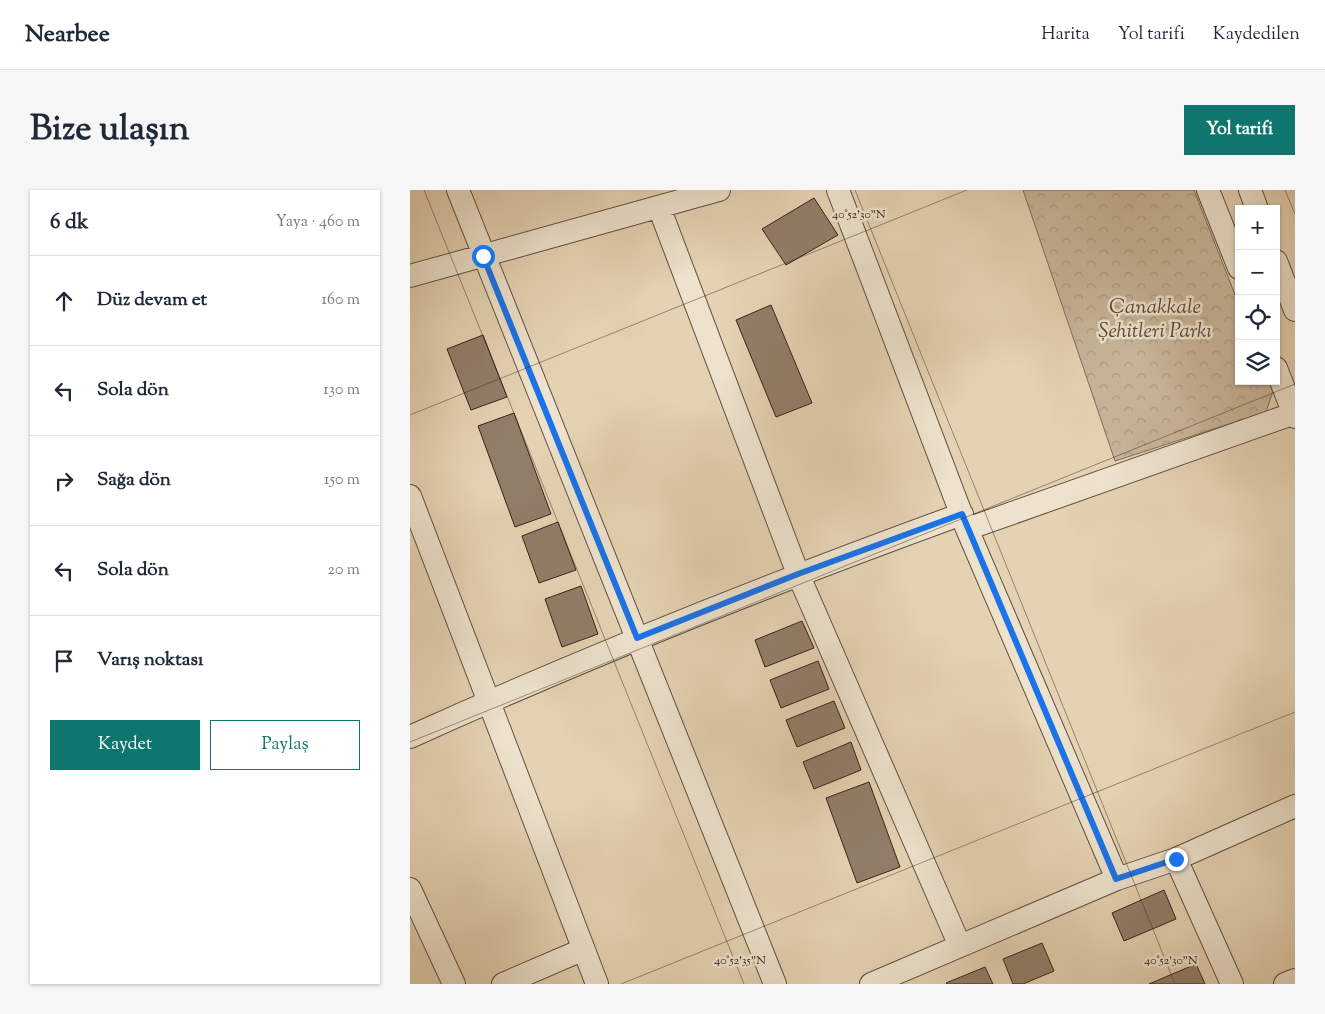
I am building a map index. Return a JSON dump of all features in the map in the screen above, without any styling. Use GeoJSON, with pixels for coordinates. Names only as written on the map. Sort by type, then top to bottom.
{"type":"FeatureCollection","features":[{"type":"Feature","properties":{"kind":"street"},"geometry":{"type":"LineString","coordinates":[[458,190],[775,984]]}},
{"type":"Feature","properties":{"kind":"street"},"geometry":{"type":"LineString","coordinates":[[410,276],[719,190]]}},
{"type":"Feature","properties":{"kind":"street"},"geometry":{"type":"LineString","coordinates":[[838,190],[965,522],[1116,879]]}},
{"type":"Feature","properties":{"kind":"street"},"geometry":{"type":"LineString","coordinates":[[1208,190],[1235,258]]}},
{"type":"Feature","properties":{"kind":"street"},"geometry":{"type":"LineString","coordinates":[[1250,190],[1256,205]]}},
{"type":"Feature","properties":{"kind":"street"},"geometry":{"type":"LineString","coordinates":[[659,207],[798,574],[960,946]]}},
{"type":"Feature","properties":{"kind":"street"},"geometry":{"type":"LineString","coordinates":[[1280,271],[1295,310]]}},
{"type":"Feature","properties":{"kind":"street"},"geometry":{"type":"LineString","coordinates":[[410,737],[637,638],[798,574],[965,522],[1294,414],[1280,378]]}},
{"type":"Feature","properties":{"kind":"street"},"geometry":{"type":"LineString","coordinates":[[410,496],[582,950],[597,984]]}},
{"type":"Feature","properties":{"kind":"street"},"geometry":{"type":"LineString","coordinates":[[871,984],[1116,879],[1176,859],[1295,806]]}},
{"type":"Feature","properties":{"kind":"street"},"geometry":{"type":"LineString","coordinates":[[1176,859],[1232,984]]}},
{"type":"Feature","properties":{"kind":"street"},"geometry":{"type":"LineString","coordinates":[[410,889],[454,984]]}},
{"type":"Feature","properties":{"kind":"street"},"geometry":{"type":"LineString","coordinates":[[503,984],[582,950]]}},
{"type":"Feature","properties":{"kind":"street"},"geometry":{"type":"LineString","coordinates":[[1285,984],[1295,980]]}},
{"type":"Feature","properties":{"kind":"green space","name":"Çanakkale Şehitleri Parkı"},"geometry":{"type":"Polygon","coordinates":[[[1023,190],[1194,190],[1235,295],[1235,385],[1271,385],[1273,391],[1266,412],[1115,461],[1023,190]]]}},
{"type":"Feature","properties":{"kind":"building"},"geometry":{"type":"Polygon","coordinates":[[[814,198],[838,235],[786,265],[762,229],[814,198]]]}},
{"type":"Feature","properties":{"kind":"building"},"geometry":{"type":"Polygon","coordinates":[[[771,305],[812,403],[776,417],[736,320],[771,305]]]}},
{"type":"Feature","properties":{"kind":"building"},"geometry":{"type":"Polygon","coordinates":[[[483,335],[507,397],[471,410],[447,349],[483,335]]]}},
{"type":"Feature","properties":{"kind":"building"},"geometry":{"type":"Polygon","coordinates":[[[514,413],[551,514],[515,527],[478,426],[514,413]]]}},
{"type":"Feature","properties":{"kind":"building"},"geometry":{"type":"Polygon","coordinates":[[[558,522],[576,570],[539,583],[522,536],[558,522]]]}},
{"type":"Feature","properties":{"kind":"building"},"geometry":{"type":"Polygon","coordinates":[[[581,586],[598,634],[562,647],[545,599],[581,586]]]}},
{"type":"Feature","properties":{"kind":"building"},"geometry":{"type":"Polygon","coordinates":[[[802,621],[814,648],[765,667],[755,640],[802,621]]]}},
{"type":"Feature","properties":{"kind":"building"},"geometry":{"type":"Polygon","coordinates":[[[818,661],[829,689],[781,708],[770,680],[818,661]]]}},
{"type":"Feature","properties":{"kind":"building"},"geometry":{"type":"Polygon","coordinates":[[[834,701],[845,728],[797,747],[786,720],[834,701]]]}},
{"type":"Feature","properties":{"kind":"building"},"geometry":{"type":"Polygon","coordinates":[[[851,742],[861,770],[814,789],[803,762],[851,742]]]}},
{"type":"Feature","properties":{"kind":"building"},"geometry":{"type":"Polygon","coordinates":[[[869,782],[900,867],[857,883],[826,798],[869,782]]]}},
{"type":"Feature","properties":{"kind":"building"},"geometry":{"type":"Polygon","coordinates":[[[1164,890],[1176,919],[1124,941],[1112,913],[1164,890]]]}},
{"type":"Feature","properties":{"kind":"building"},"geometry":{"type":"Polygon","coordinates":[[[1042,943],[1054,971],[1023,984],[1013,984],[1003,959],[1042,943]]]}},
{"type":"Feature","properties":{"kind":"building"},"geometry":{"type":"Polygon","coordinates":[[[1196,964],[1205,984],[1149,984],[1196,964]]]}},
{"type":"Feature","properties":{"kind":"building"},"geometry":{"type":"Polygon","coordinates":[[[985,967],[993,984],[946,983],[985,967]]]}},
{"type":"Feature","properties":{"kind":"route"},"geometry":{"type":"LineString","coordinates":[[483,256],[637,638],[798,574],[962,514],[1116,879],[1176,859]]}}]}
